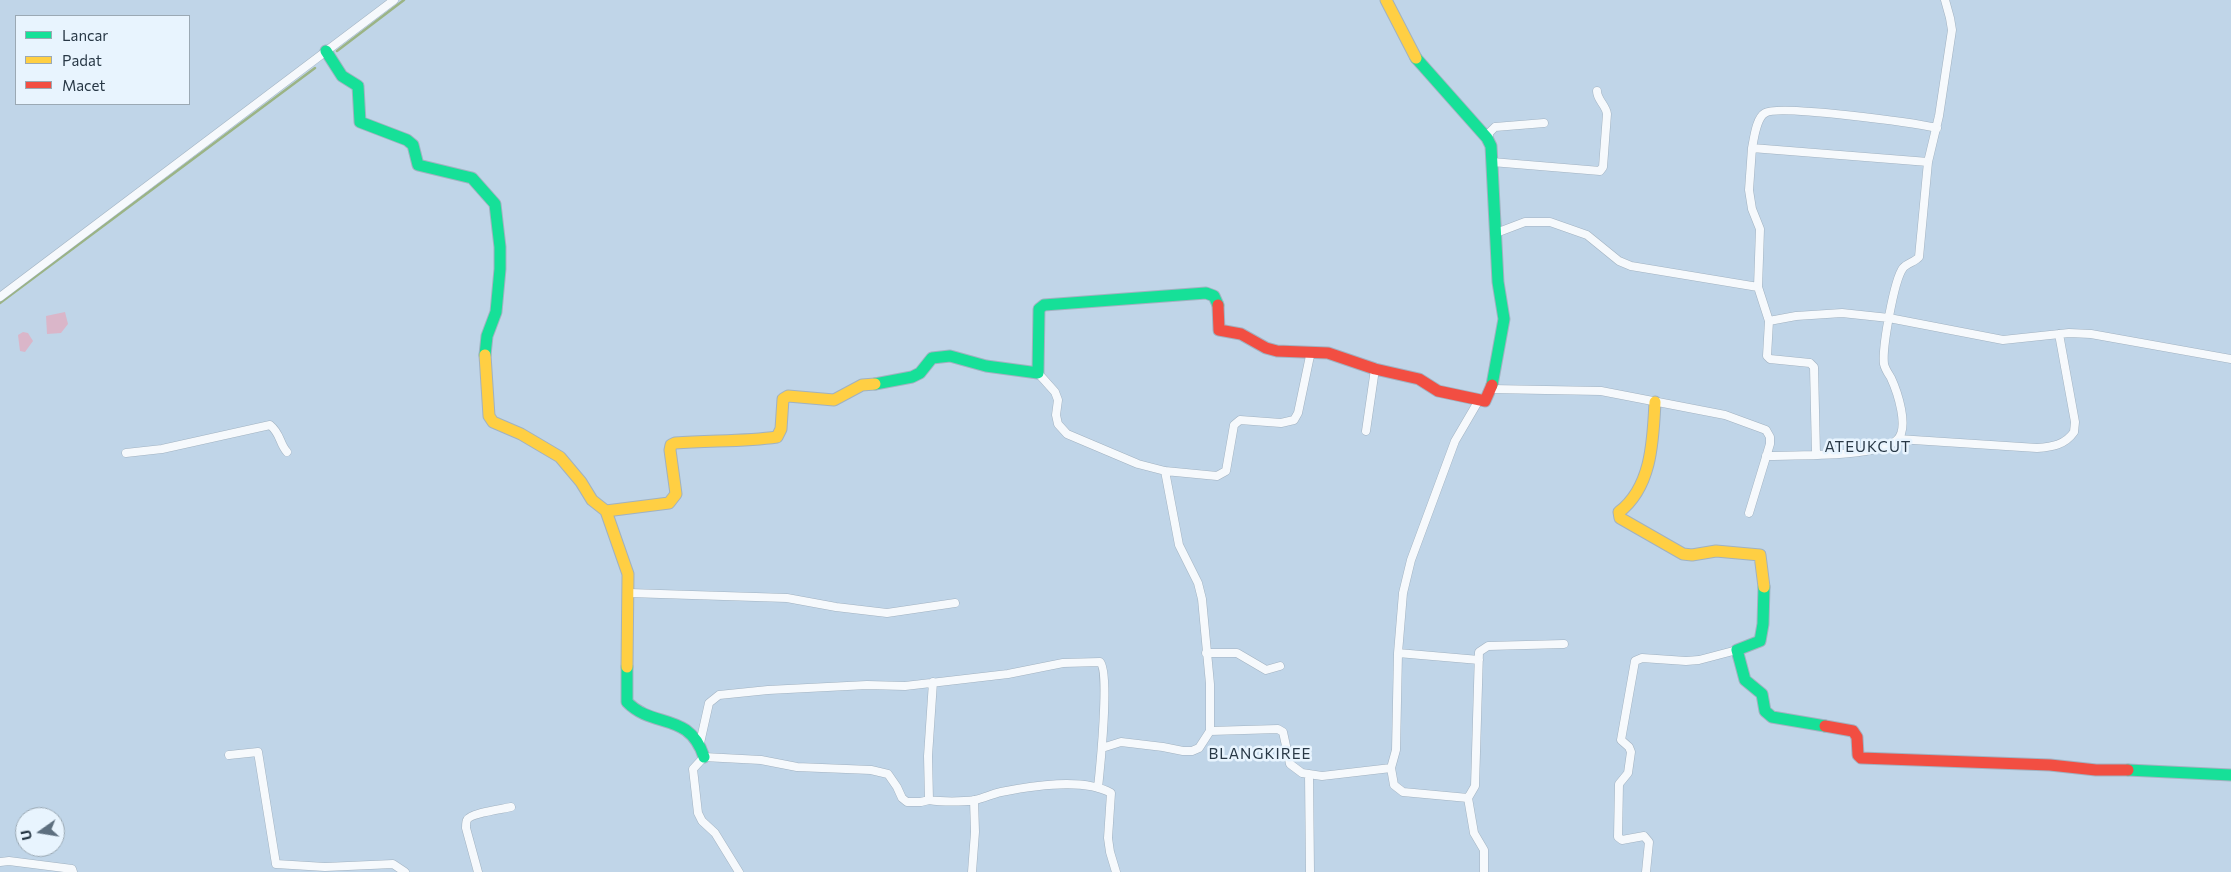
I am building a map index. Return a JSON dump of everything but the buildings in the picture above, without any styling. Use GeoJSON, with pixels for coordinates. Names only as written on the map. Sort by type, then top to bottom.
{"type":"FeatureCollection","features":[{"type":"Feature","properties":{"kind":"street"},"geometry":{"type":"LineString","coordinates":[[0,297],[394,0]]}},
{"type":"Feature","properties":{"kind":"street"},"geometry":{"type":"LineString","coordinates":[[1312,351],[1298,413],[1294,420],[1280,423],[1240,420],[1234,425],[1226,471],[1223,474],[1217,476],[1165,471],[1138,464],[1062,430],[1056,415],[1058,400],[1055,392],[1038,372],[1039,309],[1041,306],[1175,296],[1192,293],[1214,296],[1218,302],[1219,330],[1241,334],[1266,348],[1277,351],[1312,351],[1328,353],[1375,369],[1419,378],[1429,387],[1438,391],[1485,401],[1491,389],[1504,319],[1498,282],[1491,146],[1487,138],[1419,63],[1386,0]]}},
{"type":"Feature","properties":{"kind":"street"},"geometry":{"type":"LineString","coordinates":[[1898,439],[1901,433],[1902,417],[1894,385],[1884,364],[1889,318],[1899,278],[1904,267],[1919,257],[1928,162],[1938,122],[1952,30],[1945,0]]}},
{"type":"Feature","properties":{"kind":"street"},"geometry":{"type":"LineString","coordinates":[[326,51],[342,76],[358,86],[360,122],[370,128],[408,140],[413,146],[418,165],[472,178],[492,199],[498,220],[500,269],[496,312],[487,336],[485,354],[489,416],[493,422],[521,434],[560,457],[581,482],[592,500],[606,511],[625,561],[629,593],[627,702],[636,710],[678,725],[689,732],[700,743]]}},
{"type":"Feature","properties":{"kind":"street"},"geometry":{"type":"LineString","coordinates":[[1492,162],[1596,172],[1602,170],[1607,110],[1597,95],[1597,91]]}},
{"type":"Feature","properties":{"kind":"street"},"geometry":{"type":"LineString","coordinates":[[1816,454],[1814,367],[1810,363],[1770,359],[1767,356],[1769,321],[1758,288],[1760,229],[1752,209],[1749,190],[1752,148],[1761,116],[1768,111],[1809,112],[1938,122]]}},
{"type":"Feature","properties":{"kind":"street"},"geometry":{"type":"LineString","coordinates":[[1487,138],[1495,127],[1544,123]]}},
{"type":"Feature","properties":{"kind":"street"},"geometry":{"type":"LineString","coordinates":[[1752,148],[1928,162]]}},
{"type":"Feature","properties":{"kind":"street"},"geometry":{"type":"LineString","coordinates":[[1496,233],[1525,222],[1550,222],[1587,235],[1619,261],[1631,266],[1758,288]]}},
{"type":"Feature","properties":{"kind":"street"},"geometry":{"type":"LineString","coordinates":[[1769,321],[1796,316],[1842,313],[1889,318],[2003,340],[2059,334],[2091,334],[2231,359]]}},
{"type":"Feature","properties":{"kind":"street"},"geometry":{"type":"LineString","coordinates":[[1766,456],[1869,451],[1898,439],[2037,448],[2052,447],[2062,443],[2074,432],[2075,422],[2059,334]]}},
{"type":"Feature","properties":{"kind":"street"},"geometry":{"type":"LineString","coordinates":[[606,511],[669,503],[673,500],[676,494],[670,450],[673,444],[705,440],[758,440],[777,437],[781,429],[783,399],[788,396],[834,400],[862,385],[887,383],[912,377],[920,373],[932,358],[938,357],[950,356],[986,366],[1038,372]]}},
{"type":"Feature","properties":{"kind":"street"},"geometry":{"type":"LineString","coordinates":[[1366,431],[1375,369]]}},
{"type":"Feature","properties":{"kind":"street"},"geometry":{"type":"LineString","coordinates":[[1491,389],[1601,391],[1725,415],[1766,430],[1770,437],[1749,513]]}},
{"type":"Feature","properties":{"kind":"street"},"geometry":{"type":"LineString","coordinates":[[1468,798],[1402,792],[1394,785],[1391,768],[1396,750],[1398,653],[1403,593],[1411,560],[1455,440],[1479,400]]}},
{"type":"Feature","properties":{"kind":"street"},"geometry":{"type":"LineString","coordinates":[[1646,872],[1649,842],[1644,836],[1622,840],[1618,837],[1619,784],[1628,774],[1631,752],[1629,747],[1621,740],[1635,661],[1642,658],[1699,660],[1737,650],[1760,641],[1764,632],[1764,580],[1760,555],[1716,551],[1692,555],[1684,554],[1620,518],[1619,512],[1631,503],[1648,463],[1652,449],[1655,402]]}},
{"type":"Feature","properties":{"kind":"street"},"geometry":{"type":"LineString","coordinates":[[126,453],[162,449],[270,425],[278,431],[284,449],[287,452]]}},
{"type":"Feature","properties":{"kind":"street"},"geometry":{"type":"LineString","coordinates":[[1102,748],[1120,742],[1192,751],[1199,748],[1210,732],[1210,684],[1202,599],[1198,583],[1179,545],[1165,471]]}},
{"type":"Feature","properties":{"kind":"street"},"geometry":{"type":"LineString","coordinates":[[629,593],[787,598],[836,608],[887,613],[955,603]]}},
{"type":"Feature","properties":{"kind":"street"},"geometry":{"type":"LineString","coordinates":[[1484,872],[1484,850],[1474,833],[1468,798],[1475,786],[1479,652],[1488,646],[1564,644]]}},
{"type":"Feature","properties":{"kind":"street"},"geometry":{"type":"LineString","coordinates":[[1737,650],[1745,680],[1762,694],[1766,713],[1772,717],[1853,731],[1857,735],[1858,755],[1862,758],[1897,761],[2050,765],[2096,770],[2170,771],[2231,775]]}},
{"type":"Feature","properties":{"kind":"street"},"geometry":{"type":"LineString","coordinates":[[1206,653],[1237,653],[1266,670],[1280,666]]}},
{"type":"Feature","properties":{"kind":"street"},"geometry":{"type":"LineString","coordinates":[[1398,653],[1479,660]]}},
{"type":"Feature","properties":{"kind":"street"},"geometry":{"type":"LineString","coordinates":[[704,757],[700,743],[709,703],[718,695],[768,690],[867,685],[905,686],[1008,674],[1063,663],[1100,662],[1104,670],[1102,748],[1098,788]]}},
{"type":"Feature","properties":{"kind":"street"},"geometry":{"type":"LineString","coordinates":[[929,800],[928,756],[933,682]]}},
{"type":"Feature","properties":{"kind":"street"},"geometry":{"type":"LineString","coordinates":[[1210,732],[1278,730],[1283,732],[1292,767],[1302,773],[1322,776],[1391,768]]}},
{"type":"Feature","properties":{"kind":"street"},"geometry":{"type":"LineString","coordinates":[[229,754],[258,752],[277,868],[325,869],[393,864],[405,872]]}},
{"type":"Feature","properties":{"kind":"street"},"geometry":{"type":"LineString","coordinates":[[704,757],[761,760],[797,767],[871,770],[888,774],[902,798],[907,802],[974,800],[999,792],[1058,785],[1098,788],[1111,793],[1108,838],[1116,872]]}},
{"type":"Feature","properties":{"kind":"street"},"geometry":{"type":"LineString","coordinates":[[704,757],[693,769],[698,813],[703,824],[716,833],[739,872]]}},
{"type":"Feature","properties":{"kind":"street"},"geometry":{"type":"LineString","coordinates":[[1309,774],[1310,872]]}},
{"type":"Feature","properties":{"kind":"street"},"geometry":{"type":"LineString","coordinates":[[972,872],[975,832],[974,800]]}},
{"type":"Feature","properties":{"kind":"street"},"geometry":{"type":"LineString","coordinates":[[478,872],[466,828],[466,820],[477,814],[511,807]]}},
{"type":"Feature","properties":{"kind":"street"},"geometry":{"type":"LineString","coordinates":[[0,862],[9,861],[72,869],[73,872]]}},
{"type":"Feature","properties":{"kind":"shaded area"},"geometry":{"type":"Polygon","coordinates":[[[65,312],[68,324],[61,333],[47,334],[46,316],[65,312]]]}},
{"type":"Feature","properties":{"kind":"shaded area"},"geometry":{"type":"Polygon","coordinates":[[[23,332],[28,333],[33,341],[25,352],[20,351],[18,335],[23,332]]]}},
{"type":"Feature","properties":{"kind":"waterway"},"geometry":{"type":"LineString","coordinates":[[337,51],[404,0]]}},
{"type":"Feature","properties":{"kind":"waterway"},"geometry":{"type":"LineString","coordinates":[[0,303],[315,68]]}},
{"type":"Feature","properties":{"kind":"traffic: fast"},"geometry":{"type":"LineString","coordinates":[[326,51],[342,76],[358,86],[360,122],[407,140],[413,145],[418,165],[472,178],[495,204],[500,247],[500,269],[496,312],[487,336],[485,355]]}},
{"type":"Feature","properties":{"kind":"traffic: fast"},"geometry":{"type":"LineString","coordinates":[[1416,58],[1487,138],[1491,146],[1498,282],[1504,319],[1492,385]]}},
{"type":"Feature","properties":{"kind":"traffic: fast"},"geometry":{"type":"LineString","coordinates":[[875,384],[912,377],[920,373],[932,358],[950,356],[986,366],[1038,373],[1039,309],[1044,305],[1206,293],[1214,296],[1218,305]]}},
{"type":"Feature","properties":{"kind":"traffic: fast"},"geometry":{"type":"LineString","coordinates":[[1764,587],[1763,624],[1760,641],[1737,650],[1745,680],[1762,694],[1765,711],[1772,717],[1825,726]]}},
{"type":"Feature","properties":{"kind":"traffic: fast"},"geometry":{"type":"LineString","coordinates":[[627,667],[627,702],[648,716],[670,722],[689,733],[704,757]]}},
{"type":"Feature","properties":{"kind":"traffic: fast"},"geometry":{"type":"LineString","coordinates":[[2128,770],[2231,775]]}},
{"type":"Feature","properties":{"kind":"traffic: slow"},"geometry":{"type":"LineString","coordinates":[[1386,0],[1416,58]]}},
{"type":"Feature","properties":{"kind":"traffic: slow"},"geometry":{"type":"LineString","coordinates":[[485,355],[489,416],[493,422],[521,434],[560,457],[581,482],[592,500],[606,511],[628,574],[627,667]]}},
{"type":"Feature","properties":{"kind":"traffic: slow"},"geometry":{"type":"LineString","coordinates":[[606,511],[669,503],[676,494],[670,450],[671,445],[675,443],[752,440],[777,437],[781,429],[783,399],[788,396],[834,400],[862,385],[875,384]]}},
{"type":"Feature","properties":{"kind":"traffic: slow"},"geometry":{"type":"LineString","coordinates":[[1655,402],[1649,462],[1638,490],[1630,502],[1619,512],[1620,518],[1683,554],[1692,555],[1716,551],[1760,555],[1764,587]]}},
{"type":"Feature","properties":{"kind":"traffic: jam"},"geometry":{"type":"LineString","coordinates":[[1218,305],[1219,330],[1241,334],[1266,348],[1277,351],[1328,353],[1375,369],[1419,379],[1438,391],[1485,401],[1492,385]]}},
{"type":"Feature","properties":{"kind":"traffic: jam"},"geometry":{"type":"LineString","coordinates":[[1825,726],[1853,731],[1857,737],[1858,755],[1861,758],[2128,770]]}},
{"type":"Feature","properties":{"kind":"district","name":"ATEUKCUT"},"geometry":{"type":"Point","coordinates":[1868,447]}},
{"type":"Feature","properties":{"kind":"district","name":"BLANGKIREE"},"geometry":{"type":"Point","coordinates":[1260,754]}}]}
